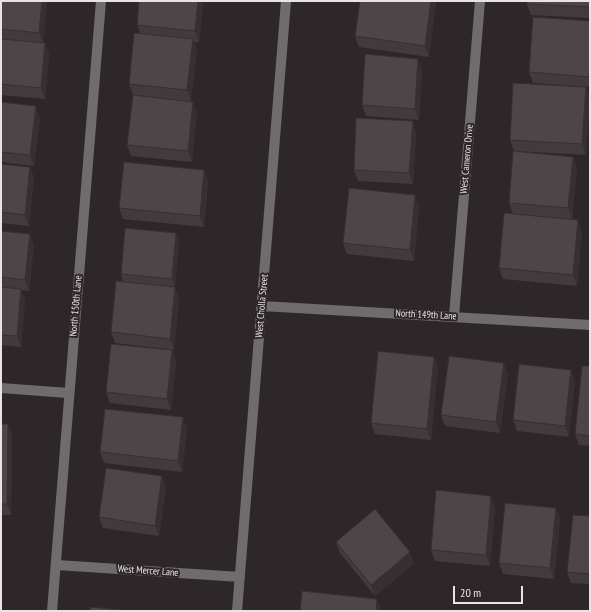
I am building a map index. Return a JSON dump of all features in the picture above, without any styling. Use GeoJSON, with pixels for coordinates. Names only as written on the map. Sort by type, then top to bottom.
{"type":"FeatureCollection","features":[{"type":"Feature","properties":{"kind":"street","name":"North 150th Lane"},"geometry":{"type":"LineString","coordinates":[[52,611],[57,565],[68,393],[101,1]]}},
{"type":"Feature","properties":{"kind":"street","name":"West Cholla Street"},"geometry":{"type":"LineString","coordinates":[[237,611],[286,1]]}},
{"type":"Feature","properties":{"kind":"street","name":"West Cameron Drive"},"geometry":{"type":"LineString","coordinates":[[454,316],[480,1]]}},
{"type":"Feature","properties":{"kind":"street","name":"North 149th Lane"},"geometry":{"type":"LineString","coordinates":[[262,306],[590,325]]}},
{"type":"Feature","properties":{"kind":"street"},"geometry":{"type":"LineString","coordinates":[[1,388],[68,393]]}},
{"type":"Feature","properties":{"kind":"street","name":"West Mercer Lane"},"geometry":{"type":"LineString","coordinates":[[57,565],[240,577]]}},
{"type":"Feature","properties":{"kind":"building"},"geometry":{"type":"Polygon","coordinates":[[[1,1],[42,1],[39,33],[1,29],[1,1]]]}},
{"type":"Feature","properties":{"kind":"building"},"geometry":{"type":"Polygon","coordinates":[[[139,1],[198,1],[195,31],[137,25],[139,1]]]}},
{"type":"Feature","properties":{"kind":"building"},"geometry":{"type":"Polygon","coordinates":[[[360,1],[431,1],[425,46],[355,36],[360,1]]]}},
{"type":"Feature","properties":{"kind":"building"},"geometry":{"type":"Polygon","coordinates":[[[527,1],[590,1],[590,7],[527,4],[527,1]]]}},
{"type":"Feature","properties":{"kind":"building"},"geometry":{"type":"Polygon","coordinates":[[[533,17],[590,21],[589,77],[529,72],[533,17]]]}},
{"type":"Feature","properties":{"kind":"building"},"geometry":{"type":"Polygon","coordinates":[[[134,33],[193,39],[187,90],[129,84],[134,33]]]}},
{"type":"Feature","properties":{"kind":"building"},"geometry":{"type":"Polygon","coordinates":[[[1,39],[45,43],[41,88],[1,84],[1,39]]]}},
{"type":"Feature","properties":{"kind":"building"},"geometry":{"type":"Polygon","coordinates":[[[365,54],[418,59],[415,109],[362,105],[365,54]]]}},
{"type":"Feature","properties":{"kind":"building"},"geometry":{"type":"Polygon","coordinates":[[[513,83],[586,87],[582,144],[510,140],[513,83]]]}},
{"type":"Feature","properties":{"kind":"building"},"geometry":{"type":"Polygon","coordinates":[[[133,95],[193,102],[188,151],[127,145],[133,95]]]}},
{"type":"Feature","properties":{"kind":"building"},"geometry":{"type":"Polygon","coordinates":[[[1,102],[36,106],[30,155],[1,152],[1,102]]]}},
{"type":"Feature","properties":{"kind":"building"},"geometry":{"type":"Polygon","coordinates":[[[356,118],[413,121],[409,173],[354,170],[356,118]]]}},
{"type":"Feature","properties":{"kind":"building"},"geometry":{"type":"Polygon","coordinates":[[[513,151],[573,157],[568,208],[509,203],[513,151]]]}},
{"type":"Feature","properties":{"kind":"building"},"geometry":{"type":"Polygon","coordinates":[[[124,162],[204,170],[200,216],[119,208],[124,162]]]}},
{"type":"Feature","properties":{"kind":"building"},"geometry":{"type":"Polygon","coordinates":[[[1,164],[30,167],[25,215],[1,212],[1,164]]]}},
{"type":"Feature","properties":{"kind":"building"},"geometry":{"type":"Polygon","coordinates":[[[349,188],[415,195],[410,250],[343,243],[349,188]]]}},
{"type":"Feature","properties":{"kind":"building"},"geometry":{"type":"Polygon","coordinates":[[[504,213],[578,220],[573,275],[499,268],[504,213]]]}},
{"type":"Feature","properties":{"kind":"building"},"geometry":{"type":"Polygon","coordinates":[[[125,228],[176,233],[172,279],[121,274],[125,228]]]}},
{"type":"Feature","properties":{"kind":"building"},"geometry":{"type":"Polygon","coordinates":[[[1,231],[30,234],[25,280],[1,277],[1,231]]]}},
{"type":"Feature","properties":{"kind":"building"},"geometry":{"type":"Polygon","coordinates":[[[116,281],[175,287],[170,339],[111,332],[116,281]]]}},
{"type":"Feature","properties":{"kind":"building"},"geometry":{"type":"Polygon","coordinates":[[[1,287],[21,289],[17,336],[1,335],[1,287]]]}},
{"type":"Feature","properties":{"kind":"building"},"geometry":{"type":"Polygon","coordinates":[[[111,344],[172,350],[167,399],[106,392],[111,344]]]}},
{"type":"Feature","properties":{"kind":"building"},"geometry":{"type":"Polygon","coordinates":[[[378,351],[434,357],[427,429],[371,423],[378,351]]]}},
{"type":"Feature","properties":{"kind":"building"},"geometry":{"type":"Polygon","coordinates":[[[449,356],[504,363],[496,422],[441,415],[449,356]]]}},
{"type":"Feature","properties":{"kind":"building"},"geometry":{"type":"Polygon","coordinates":[[[519,364],[571,370],[565,426],[513,420],[519,364]]]}},
{"type":"Feature","properties":{"kind":"building"},"geometry":{"type":"Polygon","coordinates":[[[582,366],[590,366],[590,436],[575,434],[582,366]]]}},
{"type":"Feature","properties":{"kind":"building"},"geometry":{"type":"Polygon","coordinates":[[[105,409],[183,417],[178,461],[100,452],[105,409]]]}},
{"type":"Feature","properties":{"kind":"building"},"geometry":{"type":"Polygon","coordinates":[[[1,424],[8,424],[7,504],[1,504],[1,424]]]}},
{"type":"Feature","properties":{"kind":"building"},"geometry":{"type":"Polygon","coordinates":[[[106,468],[162,476],[155,526],[99,517],[106,468]]]}},
{"type":"Feature","properties":{"kind":"building"},"geometry":{"type":"Polygon","coordinates":[[[436,490],[491,496],[486,555],[431,550],[436,490]]]}},
{"type":"Feature","properties":{"kind":"building"},"geometry":{"type":"Polygon","coordinates":[[[505,503],[556,508],[550,568],[499,563],[505,503]]]}},
{"type":"Feature","properties":{"kind":"building"},"geometry":{"type":"Polygon","coordinates":[[[375,509],[410,552],[371,585],[336,542],[375,509]]]}},
{"type":"Feature","properties":{"kind":"building"},"geometry":{"type":"Polygon","coordinates":[[[573,515],[590,516],[590,574],[567,572],[573,515]]]}},
{"type":"Feature","properties":{"kind":"building"},"geometry":{"type":"Polygon","coordinates":[[[302,591],[377,599],[376,611],[300,611],[302,591]]]}},
{"type":"Feature","properties":{"kind":"building"},"geometry":{"type":"Polygon","coordinates":[[[90,607],[132,611],[90,611],[90,607]]]}}]}
